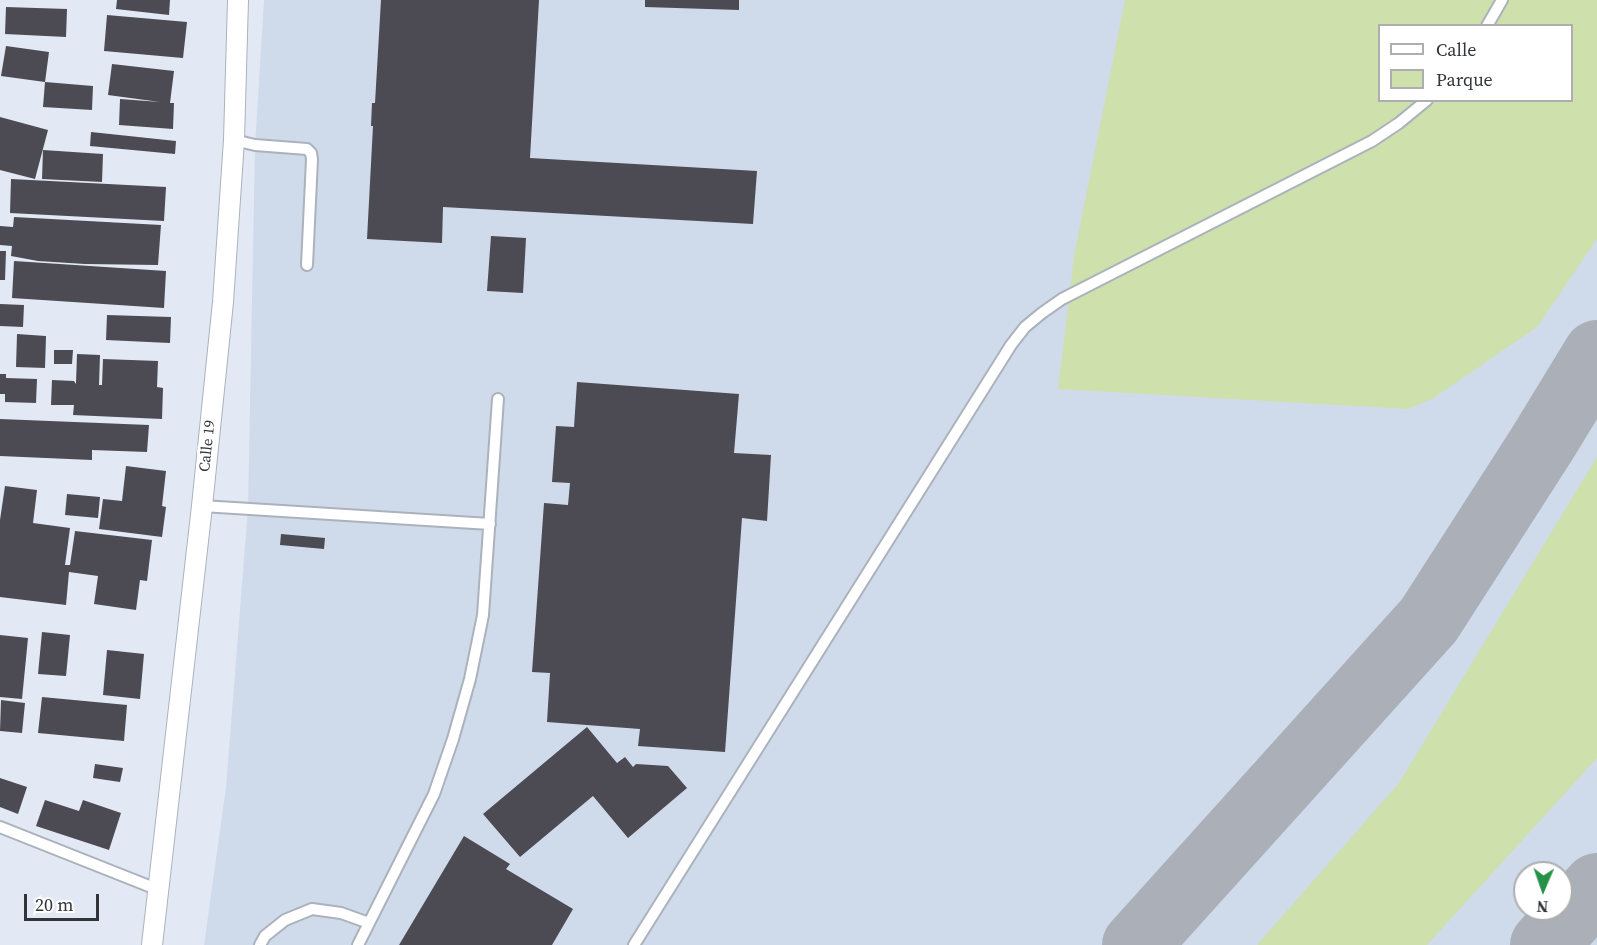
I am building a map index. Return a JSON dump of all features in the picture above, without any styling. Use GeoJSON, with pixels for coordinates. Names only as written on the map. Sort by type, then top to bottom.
{"type":"FeatureCollection","features":[{"type":"Feature","properties":{"kind":"street","name":"Calle 19"},"geometry":{"type":"LineString","coordinates":[[152,945],[223,302],[234,140],[238,0]]}},
{"type":"Feature","properties":{"kind":"lane"},"geometry":{"type":"LineString","coordinates":[[1487,24],[1502,0]]}},
{"type":"Feature","properties":{"kind":"lane"},"geometry":{"type":"LineString","coordinates":[[634,945],[1011,345],[1025,327],[1062,300],[1372,141],[1424,102]]}},
{"type":"Feature","properties":{"kind":"lane"},"geometry":{"type":"LineString","coordinates":[[234,140],[255,145],[307,149],[311,153],[307,265]]}},
{"type":"Feature","properties":{"kind":"lane"},"geometry":{"type":"LineString","coordinates":[[358,945],[434,794],[470,680],[483,615],[498,399]]}},
{"type":"Feature","properties":{"kind":"lane"},"geometry":{"type":"LineString","coordinates":[[202,506],[490,524]]}},
{"type":"Feature","properties":{"kind":"lane"},"geometry":{"type":"LineString","coordinates":[[0,827],[159,890]]}},
{"type":"Feature","properties":{"kind":"lane"},"geometry":{"type":"LineString","coordinates":[[261,945],[265,936],[285,920],[312,909],[341,913],[369,923]]}},
{"type":"Feature","properties":{"kind":"shaded area"},"geometry":{"type":"Polygon","coordinates":[[[264,0],[1597,0],[1597,945],[204,945],[226,787],[248,508],[255,145],[264,0]]]}},
{"type":"Feature","properties":{"kind":"green space"},"geometry":{"type":"Polygon","coordinates":[[[1125,0],[1597,0],[1597,239],[1537,327],[1432,399],[1408,409],[1058,389],[1074,256],[1125,0]]]}},
{"type":"Feature","properties":{"kind":"green space"},"geometry":{"type":"Polygon","coordinates":[[[1597,457],[1597,758],[1427,945],[1257,945],[1399,783],[1597,457]]]}},
{"type":"Feature","properties":{"kind":"building"},"geometry":{"type":"Polygon","coordinates":[[[117,0],[170,0],[169,15],[116,9],[117,0]]]}},
{"type":"Feature","properties":{"kind":"building"},"geometry":{"type":"Polygon","coordinates":[[[381,0],[539,0],[530,158],[757,171],[753,224],[443,207],[442,243],[367,239],[373,126],[371,126],[372,103],[375,103],[381,0]]]}},
{"type":"Feature","properties":{"kind":"building"},"geometry":{"type":"Polygon","coordinates":[[[645,0],[739,0],[739,10],[645,7],[645,0]]]}},
{"type":"Feature","properties":{"kind":"building"},"geometry":{"type":"Polygon","coordinates":[[[6,7],[67,9],[66,37],[5,34],[6,7]]]}},
{"type":"Feature","properties":{"kind":"building"},"geometry":{"type":"Polygon","coordinates":[[[107,15],[187,22],[183,58],[104,51],[107,15]]]}},
{"type":"Feature","properties":{"kind":"building"},"geometry":{"type":"Polygon","coordinates":[[[6,46],[49,52],[45,82],[1,76],[6,46]]]}},
{"type":"Feature","properties":{"kind":"building"},"geometry":{"type":"Polygon","coordinates":[[[112,64],[174,71],[170,103],[174,103],[173,129],[119,125],[120,99],[160,102],[108,95],[112,64]]]}},
{"type":"Feature","properties":{"kind":"building"},"geometry":{"type":"Polygon","coordinates":[[[45,82],[93,86],[92,110],[43,107],[45,82]]]}},
{"type":"Feature","properties":{"kind":"building"},"geometry":{"type":"Polygon","coordinates":[[[0,117],[48,130],[35,179],[0,170],[0,117]]]}},
{"type":"Feature","properties":{"kind":"building"},"geometry":{"type":"Polygon","coordinates":[[[91,132],[176,141],[175,154],[90,146],[91,132]]]}},
{"type":"Feature","properties":{"kind":"building"},"geometry":{"type":"Polygon","coordinates":[[[43,150],[103,154],[102,182],[42,179],[43,150]]]}},
{"type":"Feature","properties":{"kind":"building"},"geometry":{"type":"Polygon","coordinates":[[[11,179],[166,187],[164,221],[10,213],[11,179]]]}},
{"type":"Feature","properties":{"kind":"building"},"geometry":{"type":"Polygon","coordinates":[[[14,217],[161,225],[158,265],[85,264],[38,261],[11,256],[12,246],[0,245],[0,226],[13,227],[14,217]]]}},
{"type":"Feature","properties":{"kind":"building"},"geometry":{"type":"Polygon","coordinates":[[[491,236],[526,238],[523,293],[487,291],[491,236]]]}},
{"type":"Feature","properties":{"kind":"building"},"geometry":{"type":"Polygon","coordinates":[[[0,251],[6,251],[5,280],[0,280],[0,251]]]}},
{"type":"Feature","properties":{"kind":"building"},"geometry":{"type":"Polygon","coordinates":[[[14,261],[166,271],[164,308],[12,298],[14,261]]]}},
{"type":"Feature","properties":{"kind":"building"},"geometry":{"type":"Polygon","coordinates":[[[0,304],[24,305],[23,327],[0,326],[0,304]]]}},
{"type":"Feature","properties":{"kind":"building"},"geometry":{"type":"Polygon","coordinates":[[[107,315],[171,317],[170,343],[106,340],[107,315]]]}},
{"type":"Feature","properties":{"kind":"building"},"geometry":{"type":"Polygon","coordinates":[[[17,334],[46,336],[45,368],[16,367],[17,334]]]}},
{"type":"Feature","properties":{"kind":"building"},"geometry":{"type":"Polygon","coordinates":[[[54,350],[73,350],[72,364],[54,364],[54,350]]]}},
{"type":"Feature","properties":{"kind":"building"},"geometry":{"type":"Polygon","coordinates":[[[77,354],[100,355],[99,385],[102,385],[103,359],[158,361],[157,387],[163,388],[162,419],[73,415],[74,405],[51,405],[52,380],[74,381],[76,384],[77,354]]]}},
{"type":"Feature","properties":{"kind":"building"},"geometry":{"type":"Polygon","coordinates":[[[0,374],[6,374],[6,378],[37,379],[36,403],[5,402],[5,394],[0,394],[0,374]]]}},
{"type":"Feature","properties":{"kind":"building"},"geometry":{"type":"Polygon","coordinates":[[[577,382],[739,394],[734,453],[771,455],[767,521],[742,518],[725,752],[638,746],[640,729],[547,722],[550,673],[532,672],[544,503],[568,505],[570,483],[552,482],[556,426],[574,427],[577,382]]]}},
{"type":"Feature","properties":{"kind":"building"},"geometry":{"type":"Polygon","coordinates":[[[0,419],[149,425],[147,452],[92,450],[92,460],[0,456],[0,419]]]}},
{"type":"Feature","properties":{"kind":"building"},"geometry":{"type":"Polygon","coordinates":[[[126,466],[166,471],[162,506],[166,507],[162,537],[99,529],[103,499],[122,501],[126,466]]]}},
{"type":"Feature","properties":{"kind":"building"},"geometry":{"type":"Polygon","coordinates":[[[5,486],[37,490],[33,523],[70,528],[65,565],[70,565],[75,531],[152,540],[147,581],[140,580],[136,610],[94,604],[98,576],[69,572],[66,605],[0,597],[0,520],[5,486]]]}},
{"type":"Feature","properties":{"kind":"building"},"geometry":{"type":"Polygon","coordinates":[[[67,494],[100,497],[98,518],[65,515],[67,494]]]}},
{"type":"Feature","properties":{"kind":"building"},"geometry":{"type":"Polygon","coordinates":[[[281,534],[325,538],[324,549],[280,545],[281,534]]]}},
{"type":"Feature","properties":{"kind":"building"},"geometry":{"type":"Polygon","coordinates":[[[42,632],[70,635],[66,676],[38,674],[42,632]]]}},
{"type":"Feature","properties":{"kind":"building"},"geometry":{"type":"Polygon","coordinates":[[[0,635],[28,638],[22,699],[0,697],[0,635]]]}},
{"type":"Feature","properties":{"kind":"building"},"geometry":{"type":"Polygon","coordinates":[[[107,650],[144,654],[140,699],[103,695],[107,650]]]}},
{"type":"Feature","properties":{"kind":"building"},"geometry":{"type":"Polygon","coordinates":[[[42,697],[127,705],[124,741],[38,733],[42,697]]]}},
{"type":"Feature","properties":{"kind":"building"},"geometry":{"type":"Polygon","coordinates":[[[1,700],[25,703],[22,733],[0,731],[1,700]]]}},
{"type":"Feature","properties":{"kind":"building"},"geometry":{"type":"Polygon","coordinates":[[[587,727],[617,763],[625,757],[633,767],[636,764],[668,766],[687,788],[628,838],[593,796],[520,857],[483,814],[587,727]]]}},
{"type":"Feature","properties":{"kind":"building"},"geometry":{"type":"Polygon","coordinates":[[[95,764],[123,768],[120,782],[93,778],[95,764]]]}},
{"type":"Feature","properties":{"kind":"building"},"geometry":{"type":"Polygon","coordinates":[[[0,778],[27,787],[18,814],[0,807],[0,778]]]}},
{"type":"Feature","properties":{"kind":"building"},"geometry":{"type":"Polygon","coordinates":[[[45,800],[79,811],[83,800],[121,813],[109,850],[36,826],[45,800]]]}},
{"type":"Feature","properties":{"kind":"building"},"geometry":{"type":"Polygon","coordinates":[[[464,836],[510,864],[506,869],[573,909],[552,945],[399,945],[464,836]]]}},
{"type":"Feature","properties":{"kind":"taxiway"},"geometry":{"type":"LineString","coordinates":[[1136,945],[1429,620],[1597,354]]}},
{"type":"Feature","properties":{"kind":"taxiway"},"geometry":{"type":"LineString","coordinates":[[1544,945],[1597,887]]}}]}
